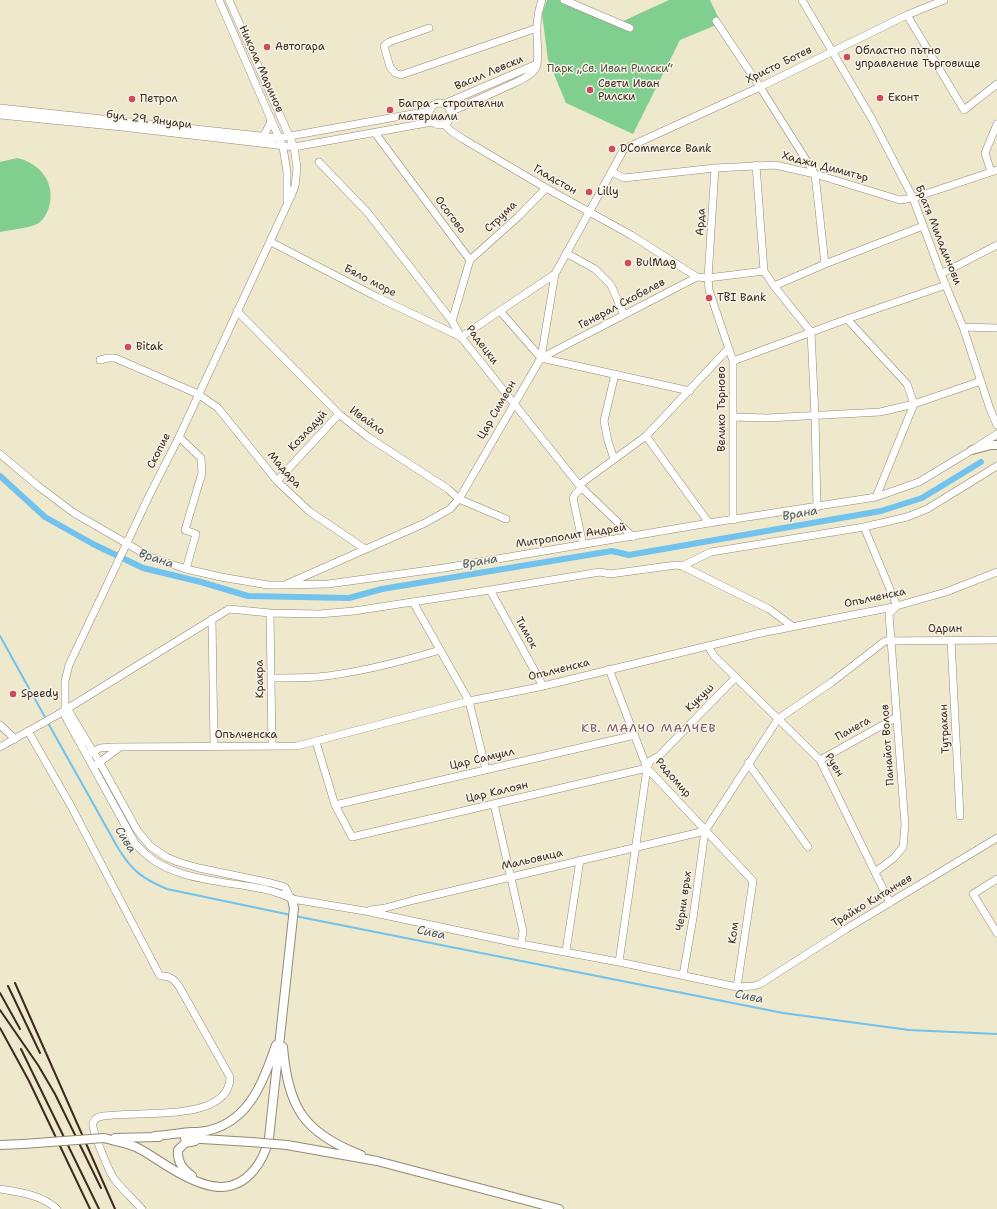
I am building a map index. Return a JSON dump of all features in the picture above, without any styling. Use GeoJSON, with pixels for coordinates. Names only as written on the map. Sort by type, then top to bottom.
{"type":"FeatureCollection","features":[{"type":"Feature","properties":{"kind":"main road"},"geometry":{"type":"LineString","coordinates":[[972,450],[991,444],[997,445]]}},
{"type":"Feature","properties":{"kind":"main road"},"geometry":{"type":"LineString","coordinates":[[104,1138],[134,1146],[181,1174],[208,1185],[222,1187],[238,1182],[251,1173],[262,1158],[269,1138],[294,908],[292,899]]}},
{"type":"Feature","properties":{"kind":"main road"},"geometry":{"type":"LineString","coordinates":[[0,1145],[155,1136],[210,1130],[229,1122],[256,1094],[267,1070],[281,1029]]}},
{"type":"Feature","properties":{"kind":"main road"},"geometry":{"type":"LineString","coordinates":[[281,1029],[284,1067],[288,1085],[302,1116],[315,1130],[330,1141],[340,1147],[377,1161]]}},
{"type":"Feature","properties":{"kind":"main road"},"geometry":{"type":"LineString","coordinates":[[155,1136],[206,1138],[287,1146],[377,1161],[559,1209]]}},
{"type":"Feature","properties":{"kind":"main road"},"geometry":{"type":"LineString","coordinates":[[198,1181],[179,1163],[177,1158],[178,1150],[185,1143],[206,1138]]}},
{"type":"Feature","properties":{"kind":"street","name":"Никола Маринов"},"geometry":{"type":"LineString","coordinates":[[219,0],[283,147]]}},
{"type":"Feature","properties":{"kind":"street","name":"Никола Маринов"},"geometry":{"type":"LineString","coordinates":[[229,0],[294,148]]}},
{"type":"Feature","properties":{"kind":"street"},"geometry":{"type":"LineString","coordinates":[[537,64],[536,28],[539,8],[542,0]]}},
{"type":"Feature","properties":{"kind":"street"},"geometry":{"type":"LineString","coordinates":[[564,0],[630,28]]}},
{"type":"Feature","properties":{"kind":"street","name":"Братя Миладинови"},"geometry":{"type":"LineString","coordinates":[[802,0],[872,119],[913,198],[941,274],[963,327],[990,409],[997,425]]}},
{"type":"Feature","properties":{"kind":"street","name":"Христо Ботев"},"geometry":{"type":"LineString","coordinates":[[624,149],[760,87],[907,15],[944,0]]}},
{"type":"Feature","properties":{"kind":"street"},"geometry":{"type":"LineString","coordinates":[[907,15],[964,110],[997,84]]}},
{"type":"Feature","properties":{"kind":"street"},"geometry":{"type":"LineString","coordinates":[[716,21],[815,174],[825,264]]}},
{"type":"Feature","properties":{"kind":"street"},"geometry":{"type":"LineString","coordinates":[[428,28],[389,42],[384,46],[390,67],[395,73],[402,75],[536,28]]}},
{"type":"Feature","properties":{"kind":"street","name":"Васил Левски"},"geometry":{"type":"LineString","coordinates":[[444,104],[537,64]]}},
{"type":"Feature","properties":{"kind":"street","name":"Васил Левски"},"geometry":{"type":"LineString","coordinates":[[450,112],[523,79],[534,71],[537,64]]}},
{"type":"Feature","properties":{"kind":"street"},"geometry":{"type":"LineString","coordinates":[[436,104],[444,104],[449,108],[449,120],[444,124],[438,125],[432,122],[428,115],[429,111],[430,108],[436,104]]}},
{"type":"Feature","properties":{"kind":"street","name":"бул. 29. Януари"},"geometry":{"type":"LineString","coordinates":[[0,108],[263,137],[290,137]]}},
{"type":"Feature","properties":{"kind":"street"},"geometry":{"type":"LineString","coordinates":[[290,137],[429,111]]}},
{"type":"Feature","properties":{"kind":"street","name":"бул. 29. Януари"},"geometry":{"type":"LineString","coordinates":[[0,115],[122,127],[294,148]]}},
{"type":"Feature","properties":{"kind":"street"},"geometry":{"type":"LineString","coordinates":[[263,137],[270,124],[271,118]]}},
{"type":"Feature","properties":{"kind":"street"},"geometry":{"type":"LineString","coordinates":[[294,148],[432,122]]}},
{"type":"Feature","properties":{"kind":"street","name":"Гладстон"},"geometry":{"type":"LineString","coordinates":[[444,124],[460,137],[546,188],[631,235],[697,277]]}},
{"type":"Feature","properties":{"kind":"street"},"geometry":{"type":"LineString","coordinates":[[994,171],[985,153],[997,124]]}},
{"type":"Feature","properties":{"kind":"street","name":"Осогово"},"geometry":{"type":"LineString","coordinates":[[375,133],[470,260]]}},
{"type":"Feature","properties":{"kind":"street","name":"Скопие"},"geometry":{"type":"LineString","coordinates":[[283,147],[287,172],[287,205]]}},
{"type":"Feature","properties":{"kind":"street","name":"Скопие"},"geometry":{"type":"LineString","coordinates":[[64,710],[65,681],[69,665],[150,494],[179,437],[237,311],[271,242],[295,186],[297,178],[294,148]]}},
{"type":"Feature","properties":{"kind":"street","name":"Цар Симеон"},"geometry":{"type":"LineString","coordinates":[[283,585],[425,523],[450,509],[459,499],[541,358],[555,274],[624,149]]}},
{"type":"Feature","properties":{"kind":"street","name":"Радецки"},"geometry":{"type":"LineString","coordinates":[[319,162],[368,213],[452,321],[461,337],[513,404],[580,486],[634,537]]}},
{"type":"Feature","properties":{"kind":"street"},"geometry":{"type":"LineString","coordinates":[[756,165],[764,271],[774,286],[811,332],[817,507]]}},
{"type":"Feature","properties":{"kind":"street","name":"Хаджи Димитър"},"geometry":{"type":"LineString","coordinates":[[612,172],[624,178],[715,168],[775,165],[815,174],[900,200],[913,198],[994,171]]}},
{"type":"Feature","properties":{"kind":"street","name":"Арда"},"geometry":{"type":"LineString","coordinates":[[708,278],[715,168]]}},
{"type":"Feature","properties":{"kind":"street","name":"Струма"},"geometry":{"type":"LineString","coordinates":[[470,260],[514,220],[546,188]]}},
{"type":"Feature","properties":{"kind":"street"},"geometry":{"type":"LineString","coordinates":[[774,286],[825,264],[923,226]]}},
{"type":"Feature","properties":{"kind":"street","name":"Бяло море"},"geometry":{"type":"LineString","coordinates":[[271,242],[375,296],[461,337]]}},
{"type":"Feature","properties":{"kind":"street"},"geometry":{"type":"LineString","coordinates":[[941,274],[997,245]]}},
{"type":"Feature","properties":{"kind":"street"},"geometry":{"type":"LineString","coordinates":[[566,253],[594,269],[611,285],[624,315]]}},
{"type":"Feature","properties":{"kind":"street"},"geometry":{"type":"LineString","coordinates":[[452,321],[470,260]]}},
{"type":"Feature","properties":{"kind":"street"},"geometry":{"type":"LineString","coordinates":[[697,277],[708,278],[764,271]]}},
{"type":"Feature","properties":{"kind":"street"},"geometry":{"type":"LineString","coordinates":[[461,337],[555,274]]}},
{"type":"Feature","properties":{"kind":"street","name":"Генерал Скобелев"},"geometry":{"type":"LineString","coordinates":[[541,358],[697,277]]}},
{"type":"Feature","properties":{"kind":"street","name":"Велико Търново"},"geometry":{"type":"LineString","coordinates":[[708,278],[709,290],[733,361],[732,520]]}},
{"type":"Feature","properties":{"kind":"street"},"geometry":{"type":"LineString","coordinates":[[733,361],[846,319],[946,285]]}},
{"type":"Feature","properties":{"kind":"street","name":"Ивайло"},"geometry":{"type":"LineString","coordinates":[[237,311],[339,414],[368,437],[448,489],[459,499],[506,519]]}},
{"type":"Feature","properties":{"kind":"street"},"geometry":{"type":"LineString","coordinates":[[500,311],[541,358],[690,391]]}},
{"type":"Feature","properties":{"kind":"street"},"geometry":{"type":"LineString","coordinates":[[846,319],[907,384],[914,404],[876,497]]}},
{"type":"Feature","properties":{"kind":"street"},"geometry":{"type":"LineString","coordinates":[[963,327],[997,328]]}},
{"type":"Feature","properties":{"kind":"street"},"geometry":{"type":"LineString","coordinates":[[583,545],[573,498],[580,486],[646,436],[728,349]]}},
{"type":"Feature","properties":{"kind":"street","name":"Мадара"},"geometry":{"type":"LineString","coordinates":[[100,360],[115,358],[198,394],[218,408],[277,481],[310,511],[365,549]]}},
{"type":"Feature","properties":{"kind":"street"},"geometry":{"type":"LineString","coordinates":[[614,374],[604,421],[608,441],[614,459]]}},
{"type":"Feature","properties":{"kind":"street"},"geometry":{"type":"LineString","coordinates":[[733,417],[767,418],[880,412],[914,404],[981,381]]}},
{"type":"Feature","properties":{"kind":"street","name":"Козлодуй"},"geometry":{"type":"LineString","coordinates":[[277,481],[339,414]]}},
{"type":"Feature","properties":{"kind":"street","name":"Митрополит Андрей"},"geometry":{"type":"LineString","coordinates":[[0,454],[38,486],[74,513],[125,546],[186,569],[268,585],[283,585],[328,584],[444,568],[634,537],[709,523],[876,497],[919,482],[997,434]]}},
{"type":"Feature","properties":{"kind":"street"},"geometry":{"type":"LineString","coordinates":[[646,436],[709,523]]}},
{"type":"Feature","properties":{"kind":"street"},"geometry":{"type":"LineString","coordinates":[[179,437],[201,458],[202,473],[185,530],[196,534],[186,569]]}},
{"type":"Feature","properties":{"kind":"street"},"geometry":{"type":"LineString","coordinates":[[682,566],[711,552],[864,527],[907,517],[927,509],[997,466]]}},
{"type":"Feature","properties":{"kind":"street"},"geometry":{"type":"LineString","coordinates":[[864,527],[897,606]]}},
{"type":"Feature","properties":{"kind":"street"},"geometry":{"type":"LineString","coordinates":[[0,747],[57,715],[229,610],[319,614],[354,611],[600,572],[610,574],[676,565],[682,566],[769,609],[792,626]]}},
{"type":"Feature","properties":{"kind":"street","name":"Опълченска"},"geometry":{"type":"LineString","coordinates":[[86,755],[105,747],[297,746],[469,701],[543,686],[792,626],[897,606],[946,592],[997,572]]}},
{"type":"Feature","properties":{"kind":"street","name":"Тимок"},"geometry":{"type":"LineString","coordinates":[[490,590],[543,686]]}},
{"type":"Feature","properties":{"kind":"street"},"geometry":{"type":"LineString","coordinates":[[413,602],[469,701],[486,770]]}},
{"type":"Feature","properties":{"kind":"street","name":"Панайот Волов"},"geometry":{"type":"LineString","coordinates":[[875,872],[894,858],[903,847],[904,840],[905,825],[890,614],[897,606]]}},
{"type":"Feature","properties":{"kind":"street","name":"Кракра"},"geometry":{"type":"LineString","coordinates":[[270,613],[272,746]]}},
{"type":"Feature","properties":{"kind":"street"},"geometry":{"type":"LineString","coordinates":[[212,619],[214,746]]}},
{"type":"Feature","properties":{"kind":"street"},"geometry":{"type":"LineString","coordinates":[[705,830],[778,719],[832,682],[885,641],[892,640]]}},
{"type":"Feature","properties":{"kind":"street","name":"Одрин"},"geometry":{"type":"LineString","coordinates":[[892,640],[997,640]]}},
{"type":"Feature","properties":{"kind":"street","name":"Тутракан"},"geometry":{"type":"LineString","coordinates":[[951,640],[960,816]]}},
{"type":"Feature","properties":{"kind":"street","name":"Руен"},"geometry":{"type":"LineString","coordinates":[[708,646],[714,656],[820,760],[890,903]]}},
{"type":"Feature","properties":{"kind":"street"},"geometry":{"type":"LineString","coordinates":[[271,678],[317,677],[353,672],[440,650]]}},
{"type":"Feature","properties":{"kind":"street","name":"Радомир"},"geometry":{"type":"LineString","coordinates":[[609,669],[647,768],[753,881]]}},
{"type":"Feature","properties":{"kind":"street","name":"Кукуш"},"geometry":{"type":"LineString","coordinates":[[647,768],[650,761],[659,756],[736,677]]}},
{"type":"Feature","properties":{"kind":"street"},"geometry":{"type":"LineString","coordinates":[[64,710],[70,713],[100,762],[137,830],[150,846],[166,857],[178,862],[284,887],[292,899]]}},
{"type":"Feature","properties":{"kind":"street"},"geometry":{"type":"LineString","coordinates":[[64,710],[65,716],[135,843],[153,860],[174,871],[202,878],[270,890],[292,899],[365,911],[737,987]]}},
{"type":"Feature","properties":{"kind":"street","name":"Панега"},"geometry":{"type":"LineString","coordinates":[[820,760],[897,717]]}},
{"type":"Feature","properties":{"kind":"street"},"geometry":{"type":"LineString","coordinates":[[0,725],[15,739]]}},
{"type":"Feature","properties":{"kind":"street"},"geometry":{"type":"LineString","coordinates":[[28,731],[71,806],[160,976],[166,975],[175,980],[230,1077],[230,1083],[227,1090],[221,1097],[210,1104],[198,1108],[173,1113],[102,1116],[96,1118],[93,1122],[99,1145],[113,1178],[142,1209]]}},
{"type":"Feature","properties":{"kind":"street","name":"Цар Самуил"},"geometry":{"type":"LineString","coordinates":[[335,805],[635,735]]}},
{"type":"Feature","properties":{"kind":"street"},"geometry":{"type":"LineString","coordinates":[[316,742],[335,805]]}},
{"type":"Feature","properties":{"kind":"street"},"geometry":{"type":"LineString","coordinates":[[93,766],[120,748]]}},
{"type":"Feature","properties":{"kind":"street"},"geometry":{"type":"LineString","coordinates":[[748,763],[808,847]]}},
{"type":"Feature","properties":{"kind":"street"},"geometry":{"type":"LineString","coordinates":[[619,962],[637,846],[647,768]]}},
{"type":"Feature","properties":{"kind":"street","name":"Цар Калоян"},"geometry":{"type":"LineString","coordinates":[[335,805],[352,837],[647,768]]}},
{"type":"Feature","properties":{"kind":"street"},"geometry":{"type":"LineString","coordinates":[[494,804],[510,877],[524,931],[522,944]]}},
{"type":"Feature","properties":{"kind":"street","name":"Мальовица"},"geometry":{"type":"LineString","coordinates":[[365,911],[385,908],[705,830]]}},
{"type":"Feature","properties":{"kind":"street","name":"Черни връх"},"geometry":{"type":"LineString","coordinates":[[683,976],[693,918],[705,830]]}},
{"type":"Feature","properties":{"kind":"street","name":"Трайко Китанчев"},"geometry":{"type":"LineString","coordinates":[[737,987],[760,984],[846,929],[997,838]]}},
{"type":"Feature","properties":{"kind":"street"},"geometry":{"type":"LineString","coordinates":[[566,951],[580,860]]}},
{"type":"Feature","properties":{"kind":"street"},"geometry":{"type":"LineString","coordinates":[[997,879],[973,894],[997,933]]}},
{"type":"Feature","properties":{"kind":"street","name":"Ком"},"geometry":{"type":"LineString","coordinates":[[737,987],[753,881]]}},
{"type":"Feature","properties":{"kind":"street"},"geometry":{"type":"LineString","coordinates":[[0,1189],[38,1197],[52,1204],[57,1209]]}},
{"type":"Feature","properties":{"kind":"green space","name":"Парк „Св. Иван Рилски“"},"geometry":{"type":"Polygon","coordinates":[[[547,0],[570,0],[621,22],[669,0],[710,0],[721,23],[680,40],[633,134],[566,103],[548,60],[542,14],[547,0]]]}},
{"type":"Feature","properties":{"kind":"green space"},"geometry":{"type":"Polygon","coordinates":[[[17,158],[33,164],[44,175],[50,190],[51,198],[49,207],[43,219],[39,223],[24,228],[0,232],[0,162],[17,158]]]}},
{"type":"Feature","properties":{"kind":"waterway","name":"Врана"},"geometry":{"type":"LineString","coordinates":[[0,476],[45,517],[93,544],[143,568],[201,582],[248,596],[349,598],[382,589],[612,551],[629,555],[881,511],[922,498],[981,462]]}},
{"type":"Feature","properties":{"kind":"waterway","name":"Сива"},"geometry":{"type":"LineString","coordinates":[[0,636],[46,719]]}},
{"type":"Feature","properties":{"kind":"waterway","name":"Сива"},"geometry":{"type":"LineString","coordinates":[[48,723],[123,856],[128,863],[145,878],[167,889],[291,915]]}},
{"type":"Feature","properties":{"kind":"waterway","name":"Сива"},"geometry":{"type":"LineString","coordinates":[[295,916],[783,1013],[909,1030],[997,1034]]}},
{"type":"Feature","properties":{"kind":"railway"},"geometry":{"type":"LineString","coordinates":[[15,983],[115,1209]]}},
{"type":"Feature","properties":{"kind":"railway"},"geometry":{"type":"LineString","coordinates":[[8,986],[40,1053]]}},
{"type":"Feature","properties":{"kind":"railway"},"geometry":{"type":"LineString","coordinates":[[0,993],[20,1029]]}},
{"type":"Feature","properties":{"kind":"railway"},"geometry":{"type":"LineString","coordinates":[[0,1010],[38,1065],[55,1094],[101,1188]]}},
{"type":"Feature","properties":{"kind":"railway"},"geometry":{"type":"LineString","coordinates":[[0,1028],[29,1081],[90,1209]]}},
{"type":"Feature","properties":{"kind":"railway"},"geometry":{"type":"LineString","coordinates":[[21,1049],[99,1209]]}},
{"type":"Feature","properties":{"kind":"place","name":"Автогара"},"geometry":{"type":"Point","coordinates":[267,47]}},
{"type":"Feature","properties":{"kind":"place","name":"Областно пътно управление Търговище"},"geometry":{"type":"Point","coordinates":[847,57]}},
{"type":"Feature","properties":{"kind":"place","name":"Свети Иван Рилски"},"geometry":{"type":"Point","coordinates":[590,90]}},
{"type":"Feature","properties":{"kind":"place","name":"Еконт"},"geometry":{"type":"Point","coordinates":[880,98]}},
{"type":"Feature","properties":{"kind":"place","name":"Петрол"},"geometry":{"type":"Point","coordinates":[132,99]}},
{"type":"Feature","properties":{"kind":"place","name":"Багра - строителни материали"},"geometry":{"type":"Point","coordinates":[390,110]}},
{"type":"Feature","properties":{"kind":"place","name":"DCommerce Bank"},"geometry":{"type":"Point","coordinates":[612,149]}},
{"type":"Feature","properties":{"kind":"place","name":"Lilly"},"geometry":{"type":"Point","coordinates":[589,192]}},
{"type":"Feature","properties":{"kind":"place","name":"BulMag"},"geometry":{"type":"Point","coordinates":[628,263]}},
{"type":"Feature","properties":{"kind":"place","name":"TBI Bank"},"geometry":{"type":"Point","coordinates":[709,298]}},
{"type":"Feature","properties":{"kind":"place","name":"Bitak"},"geometry":{"type":"Point","coordinates":[128,347]}},
{"type":"Feature","properties":{"kind":"place","name":"Speedy"},"geometry":{"type":"Point","coordinates":[13,694]}},
{"type":"Feature","properties":{"kind":"district","name":"КВ. МАЛЧО МАЛЧЕВ"},"geometry":{"type":"Point","coordinates":[649,729]}}]}
